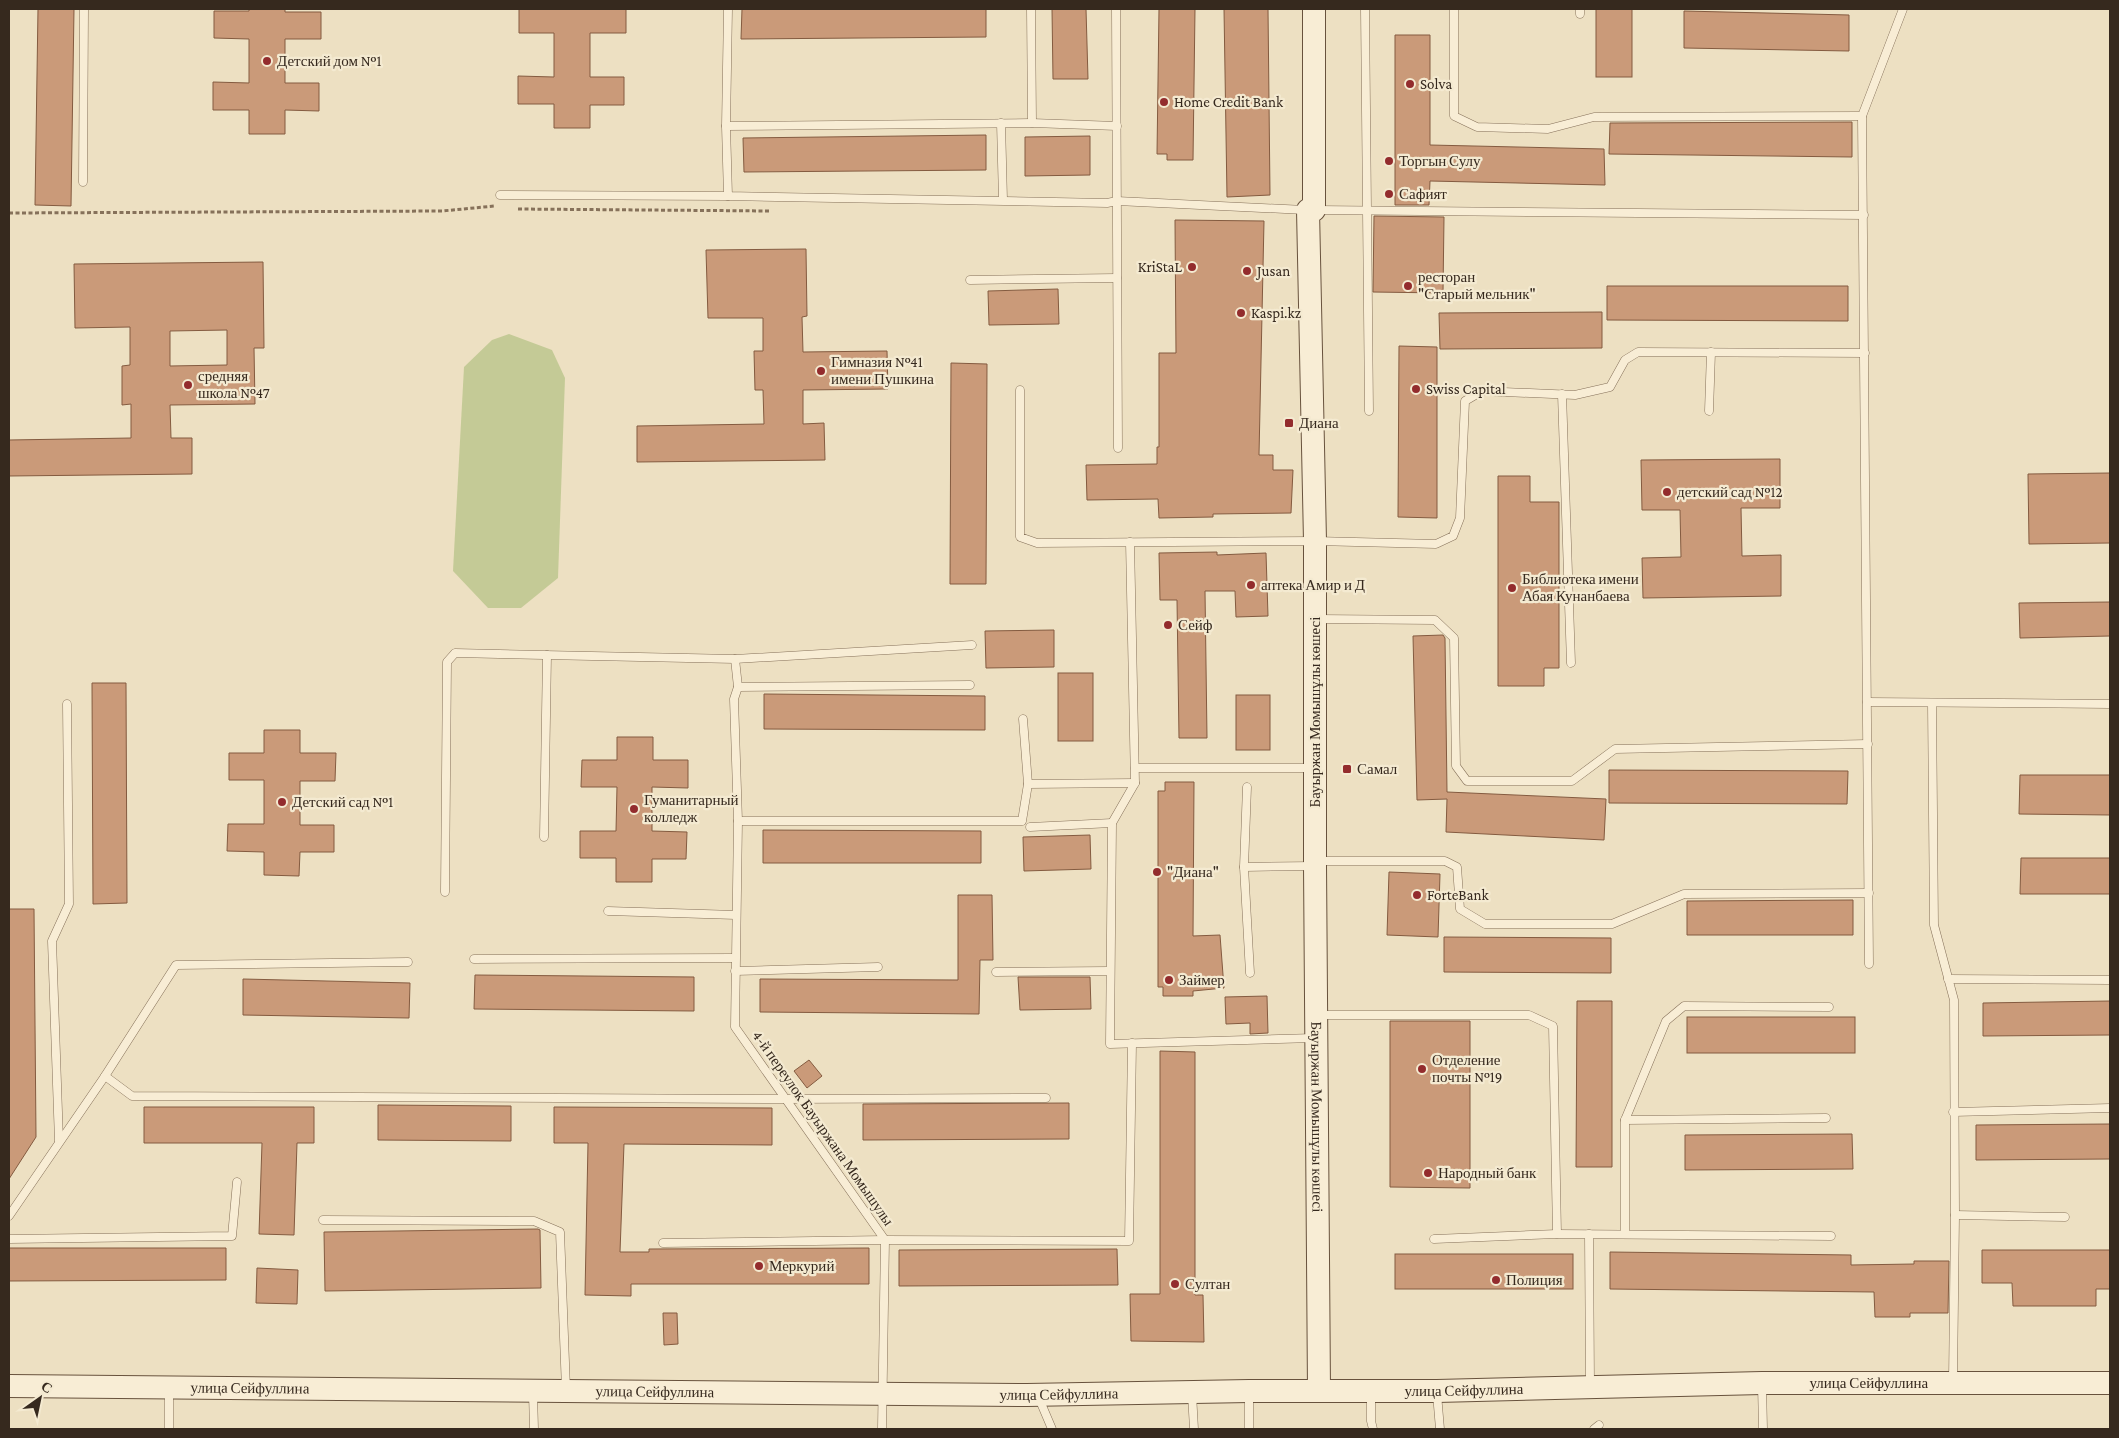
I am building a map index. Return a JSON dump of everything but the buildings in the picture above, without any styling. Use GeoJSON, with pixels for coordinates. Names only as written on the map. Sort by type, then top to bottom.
{"type":"FeatureCollection","features":[{"type":"Feature","properties":{"kind":"street","name":"Бауыржан Момышұлы көшесі"},"geometry":{"type":"LineString","coordinates":[[1314,9],[1311,210],[1315,541],[1315,864],[1319,1390]]}},
{"type":"Feature","properties":{"kind":"street","name":"улица Сейфуллина"},"geometry":{"type":"LineString","coordinates":[[9,1386],[1038,1395],[1319,1390],[1371,1392],[1437,1391],[1762,1383],[2110,1383]]}},
{"type":"Feature","properties":{"kind":"lane"},"geometry":{"type":"LineString","coordinates":[[83,182],[84,9]]}},
{"type":"Feature","properties":{"kind":"lane"},"geometry":{"type":"LineString","coordinates":[[728,9],[726,126],[728,196]]}},
{"type":"Feature","properties":{"kind":"lane"},"geometry":{"type":"LineString","coordinates":[[1031,9],[1032,123]]}},
{"type":"Feature","properties":{"kind":"lane"},"geometry":{"type":"LineString","coordinates":[[1116,9],[1118,448]]}},
{"type":"Feature","properties":{"kind":"lane"},"geometry":{"type":"LineString","coordinates":[[1365,9],[1369,411]]}},
{"type":"Feature","properties":{"kind":"lane"},"geometry":{"type":"LineString","coordinates":[[1454,9],[1454,116],[1477,127],[1548,129],[1594,117],[1862,116]]}},
{"type":"Feature","properties":{"kind":"lane"},"geometry":{"type":"LineString","coordinates":[[1869,964],[1862,116],[1903,9]]}},
{"type":"Feature","properties":{"kind":"lane"},"geometry":{"type":"LineString","coordinates":[[726,126],[1032,123],[1117,126]]}},
{"type":"Feature","properties":{"kind":"lane"},"geometry":{"type":"LineString","coordinates":[[1001,124],[1003,200]]}},
{"type":"Feature","properties":{"kind":"lane"},"geometry":{"type":"LineString","coordinates":[[500,195],[728,196],[1107,203],[1117,201],[1311,210],[1864,215]]}},
{"type":"Feature","properties":{"kind":"lane"},"geometry":{"type":"LineString","coordinates":[[970,280],[1117,278]]}},
{"type":"Feature","properties":{"kind":"lane"},"geometry":{"type":"LineString","coordinates":[[1020,390],[1020,537],[1037,543],[1315,541],[1436,544],[1453,536],[1460,518],[1465,401],[1482,391],[1576,395],[1610,387],[1625,360],[1638,352],[1865,353]]}},
{"type":"Feature","properties":{"kind":"lane"},"geometry":{"type":"LineString","coordinates":[[1708,411],[1711,352]]}},
{"type":"Feature","properties":{"kind":"lane"},"geometry":{"type":"LineString","coordinates":[[1562,394],[1571,663]]}},
{"type":"Feature","properties":{"kind":"lane"},"geometry":{"type":"LineString","coordinates":[[1130,542],[1136,783],[1112,823],[1109,972],[1110,1044],[1316,1038]]}},
{"type":"Feature","properties":{"kind":"lane"},"geometry":{"type":"LineString","coordinates":[[1315,619],[1435,620],[1454,638],[1456,766],[1467,781],[1572,781],[1615,748],[1868,744]]}},
{"type":"Feature","properties":{"kind":"lane"},"geometry":{"type":"LineString","coordinates":[[446,892],[447,662],[455,653],[735,659],[972,644]]}},
{"type":"Feature","properties":{"kind":"lane"},"geometry":{"type":"LineString","coordinates":[[544,837],[547,655]]}},
{"type":"Feature","properties":{"kind":"lane","name":"4-й переулок Бауыржана Момышулы"},"geometry":{"type":"LineString","coordinates":[[735,659],[738,687],[734,699],[738,822],[735,1027],[885,1240],[881,1394],[882,1429]]}},
{"type":"Feature","properties":{"kind":"lane"},"geometry":{"type":"LineString","coordinates":[[738,687],[970,685]]}},
{"type":"Feature","properties":{"kind":"lane"},"geometry":{"type":"LineString","coordinates":[[1867,702],[2110,704]]}},
{"type":"Feature","properties":{"kind":"lane"},"geometry":{"type":"LineString","coordinates":[[1932,703],[1934,926],[1954,1000],[1953,1112],[1955,1215],[1952,1384]]}},
{"type":"Feature","properties":{"kind":"lane"},"geometry":{"type":"LineString","coordinates":[[59,1141],[52,941],[69,904],[67,704]]}},
{"type":"Feature","properties":{"kind":"lane"},"geometry":{"type":"LineString","coordinates":[[738,822],[1022,821],[1028,784],[1023,719]]}},
{"type":"Feature","properties":{"kind":"lane"},"geometry":{"type":"LineString","coordinates":[[1135,768],[1315,768]]}},
{"type":"Feature","properties":{"kind":"lane"},"geometry":{"type":"LineString","coordinates":[[1028,784],[1136,783]]}},
{"type":"Feature","properties":{"kind":"lane"},"geometry":{"type":"LineString","coordinates":[[1247,787],[1244,867],[1250,973]]}},
{"type":"Feature","properties":{"kind":"lane"},"geometry":{"type":"LineString","coordinates":[[1030,827],[1112,823]]}},
{"type":"Feature","properties":{"kind":"lane"},"geometry":{"type":"LineString","coordinates":[[1244,867],[1445,861],[1457,867],[1460,909],[1485,924],[1612,924],[1684,894],[1869,893]]}},
{"type":"Feature","properties":{"kind":"lane"},"geometry":{"type":"LineString","coordinates":[[608,911],[736,915]]}},
{"type":"Feature","properties":{"kind":"lane"},"geometry":{"type":"LineString","coordinates":[[474,959],[735,958]]}},
{"type":"Feature","properties":{"kind":"lane"},"geometry":{"type":"LineString","coordinates":[[9,1216],[105,1076],[176,965],[408,962]]}},
{"type":"Feature","properties":{"kind":"lane"},"geometry":{"type":"LineString","coordinates":[[735,971],[878,966]]}},
{"type":"Feature","properties":{"kind":"lane"},"geometry":{"type":"LineString","coordinates":[[996,972],[1109,972]]}},
{"type":"Feature","properties":{"kind":"lane"},"geometry":{"type":"LineString","coordinates":[[1948,979],[2110,980]]}},
{"type":"Feature","properties":{"kind":"lane"},"geometry":{"type":"LineString","coordinates":[[1625,1234],[1625,1120],[1666,1021],[1684,1006],[1829,1007]]}},
{"type":"Feature","properties":{"kind":"lane"},"geometry":{"type":"LineString","coordinates":[[1316,1015],[1529,1015],[1552,1026],[1557,1234]]}},
{"type":"Feature","properties":{"kind":"lane"},"geometry":{"type":"LineString","coordinates":[[663,1243],[885,1240],[1129,1241],[1132,1043]]}},
{"type":"Feature","properties":{"kind":"lane"},"geometry":{"type":"LineString","coordinates":[[105,1076],[132,1096],[786,1099],[1046,1098]]}},
{"type":"Feature","properties":{"kind":"lane"},"geometry":{"type":"LineString","coordinates":[[1953,1112],[2110,1108]]}},
{"type":"Feature","properties":{"kind":"lane"},"geometry":{"type":"LineString","coordinates":[[1625,1120],[1826,1118]]}},
{"type":"Feature","properties":{"kind":"lane"},"geometry":{"type":"LineString","coordinates":[[9,1239],[232,1236],[237,1182]]}},
{"type":"Feature","properties":{"kind":"lane"},"geometry":{"type":"LineString","coordinates":[[1955,1215],[2065,1216]]}},
{"type":"Feature","properties":{"kind":"lane"},"geometry":{"type":"LineString","coordinates":[[323,1220],[534,1221],[560,1232],[566,1391]]}},
{"type":"Feature","properties":{"kind":"lane"},"geometry":{"type":"LineString","coordinates":[[1434,1239],[1557,1234],[1831,1236]]}},
{"type":"Feature","properties":{"kind":"lane"},"geometry":{"type":"LineString","coordinates":[[1588,1234],[1590,1387]]}},
{"type":"Feature","properties":{"kind":"lane"},"geometry":{"type":"LineString","coordinates":[[1762,1383],[1763,1429]]}},
{"type":"Feature","properties":{"kind":"lane"},"geometry":{"type":"LineString","coordinates":[[168,1387],[169,1429]]}},
{"type":"Feature","properties":{"kind":"lane"},"geometry":{"type":"LineString","coordinates":[[533,1391],[534,1429]]}},
{"type":"Feature","properties":{"kind":"lane"},"geometry":{"type":"LineString","coordinates":[[1249,1391],[1249,1429]]}},
{"type":"Feature","properties":{"kind":"lane"},"geometry":{"type":"LineString","coordinates":[[1437,1391],[1440,1429]]}},
{"type":"Feature","properties":{"kind":"lane"},"geometry":{"type":"LineString","coordinates":[[1371,1392],[1371,1421],[1373,1429]]}},
{"type":"Feature","properties":{"kind":"lane"},"geometry":{"type":"LineString","coordinates":[[1192,1393],[1194,1429]]}},
{"type":"Feature","properties":{"kind":"lane"},"geometry":{"type":"LineString","coordinates":[[1038,1395],[1052,1429]]}},
{"type":"Feature","properties":{"kind":"path"},"geometry":{"type":"LineString","coordinates":[[9,213],[442,211],[488,205]]}},
{"type":"Feature","properties":{"kind":"green space"},"geometry":{"type":"Polygon","coordinates":[[[509,334],[552,350],[565,378],[558,578],[521,608],[488,608],[453,571],[464,367],[492,340],[509,334]]]}},
{"type":"Feature","properties":{"kind":"place","name":"Детский дом №1"},"geometry":{"type":"Point","coordinates":[267,61]}},
{"type":"Feature","properties":{"kind":"place","name":"Solva"},"geometry":{"type":"Point","coordinates":[1410,84]}},
{"type":"Feature","properties":{"kind":"place","name":"Home Credit Bank"},"geometry":{"type":"Point","coordinates":[1164,102]}},
{"type":"Feature","properties":{"kind":"place","name":"Торгын Сулу"},"geometry":{"type":"Point","coordinates":[1389,161]}},
{"type":"Feature","properties":{"kind":"place","name":"Сафият"},"geometry":{"type":"Point","coordinates":[1389,194]}},
{"type":"Feature","properties":{"kind":"place","name":"KriStaL"},"geometry":{"type":"Point","coordinates":[1192,267]}},
{"type":"Feature","properties":{"kind":"place","name":"Jusan"},"geometry":{"type":"Point","coordinates":[1247,271]}},
{"type":"Feature","properties":{"kind":"place","name":"ресторан \"Старый мельник\""},"geometry":{"type":"Point","coordinates":[1408,286]}},
{"type":"Feature","properties":{"kind":"place","name":"Kaspi.kz"},"geometry":{"type":"Point","coordinates":[1241,313]}},
{"type":"Feature","properties":{"kind":"place","name":"Гимназия №41 имени Пушкина"},"geometry":{"type":"Point","coordinates":[821,371]}},
{"type":"Feature","properties":{"kind":"place","name":"средняя школа №47"},"geometry":{"type":"Point","coordinates":[188,385]}},
{"type":"Feature","properties":{"kind":"place","name":"Swiss Capital"},"geometry":{"type":"Point","coordinates":[1416,389]}},
{"type":"Feature","properties":{"kind":"place","name":"Диана"},"geometry":{"type":"Point","coordinates":[1289,423]}},
{"type":"Feature","properties":{"kind":"place","name":"детский сад №12"},"geometry":{"type":"Point","coordinates":[1667,492]}},
{"type":"Feature","properties":{"kind":"place","name":"аптека Амир и Д"},"geometry":{"type":"Point","coordinates":[1251,585]}},
{"type":"Feature","properties":{"kind":"place","name":"Библиотека имени Абая Кунанбаева"},"geometry":{"type":"Point","coordinates":[1512,588]}},
{"type":"Feature","properties":{"kind":"place","name":"Сейф"},"geometry":{"type":"Point","coordinates":[1168,625]}},
{"type":"Feature","properties":{"kind":"place","name":"Самал"},"geometry":{"type":"Point","coordinates":[1347,769]}},
{"type":"Feature","properties":{"kind":"place","name":"Детский сад №1"},"geometry":{"type":"Point","coordinates":[282,802]}},
{"type":"Feature","properties":{"kind":"place","name":"Гуманитарный колледж"},"geometry":{"type":"Point","coordinates":[634,809]}},
{"type":"Feature","properties":{"kind":"place","name":"\"Диана\""},"geometry":{"type":"Point","coordinates":[1157,872]}},
{"type":"Feature","properties":{"kind":"place","name":"ForteBank"},"geometry":{"type":"Point","coordinates":[1417,895]}},
{"type":"Feature","properties":{"kind":"place","name":"Займер"},"geometry":{"type":"Point","coordinates":[1169,980]}},
{"type":"Feature","properties":{"kind":"place","name":"Отделение почты №19"},"geometry":{"type":"Point","coordinates":[1422,1069]}},
{"type":"Feature","properties":{"kind":"place","name":"Народный банк"},"geometry":{"type":"Point","coordinates":[1428,1173]}},
{"type":"Feature","properties":{"kind":"place","name":"Меркурий"},"geometry":{"type":"Point","coordinates":[759,1266]}},
{"type":"Feature","properties":{"kind":"place","name":"Полиция"},"geometry":{"type":"Point","coordinates":[1496,1280]}},
{"type":"Feature","properties":{"kind":"place","name":"Султан"},"geometry":{"type":"Point","coordinates":[1175,1284]}}]}
